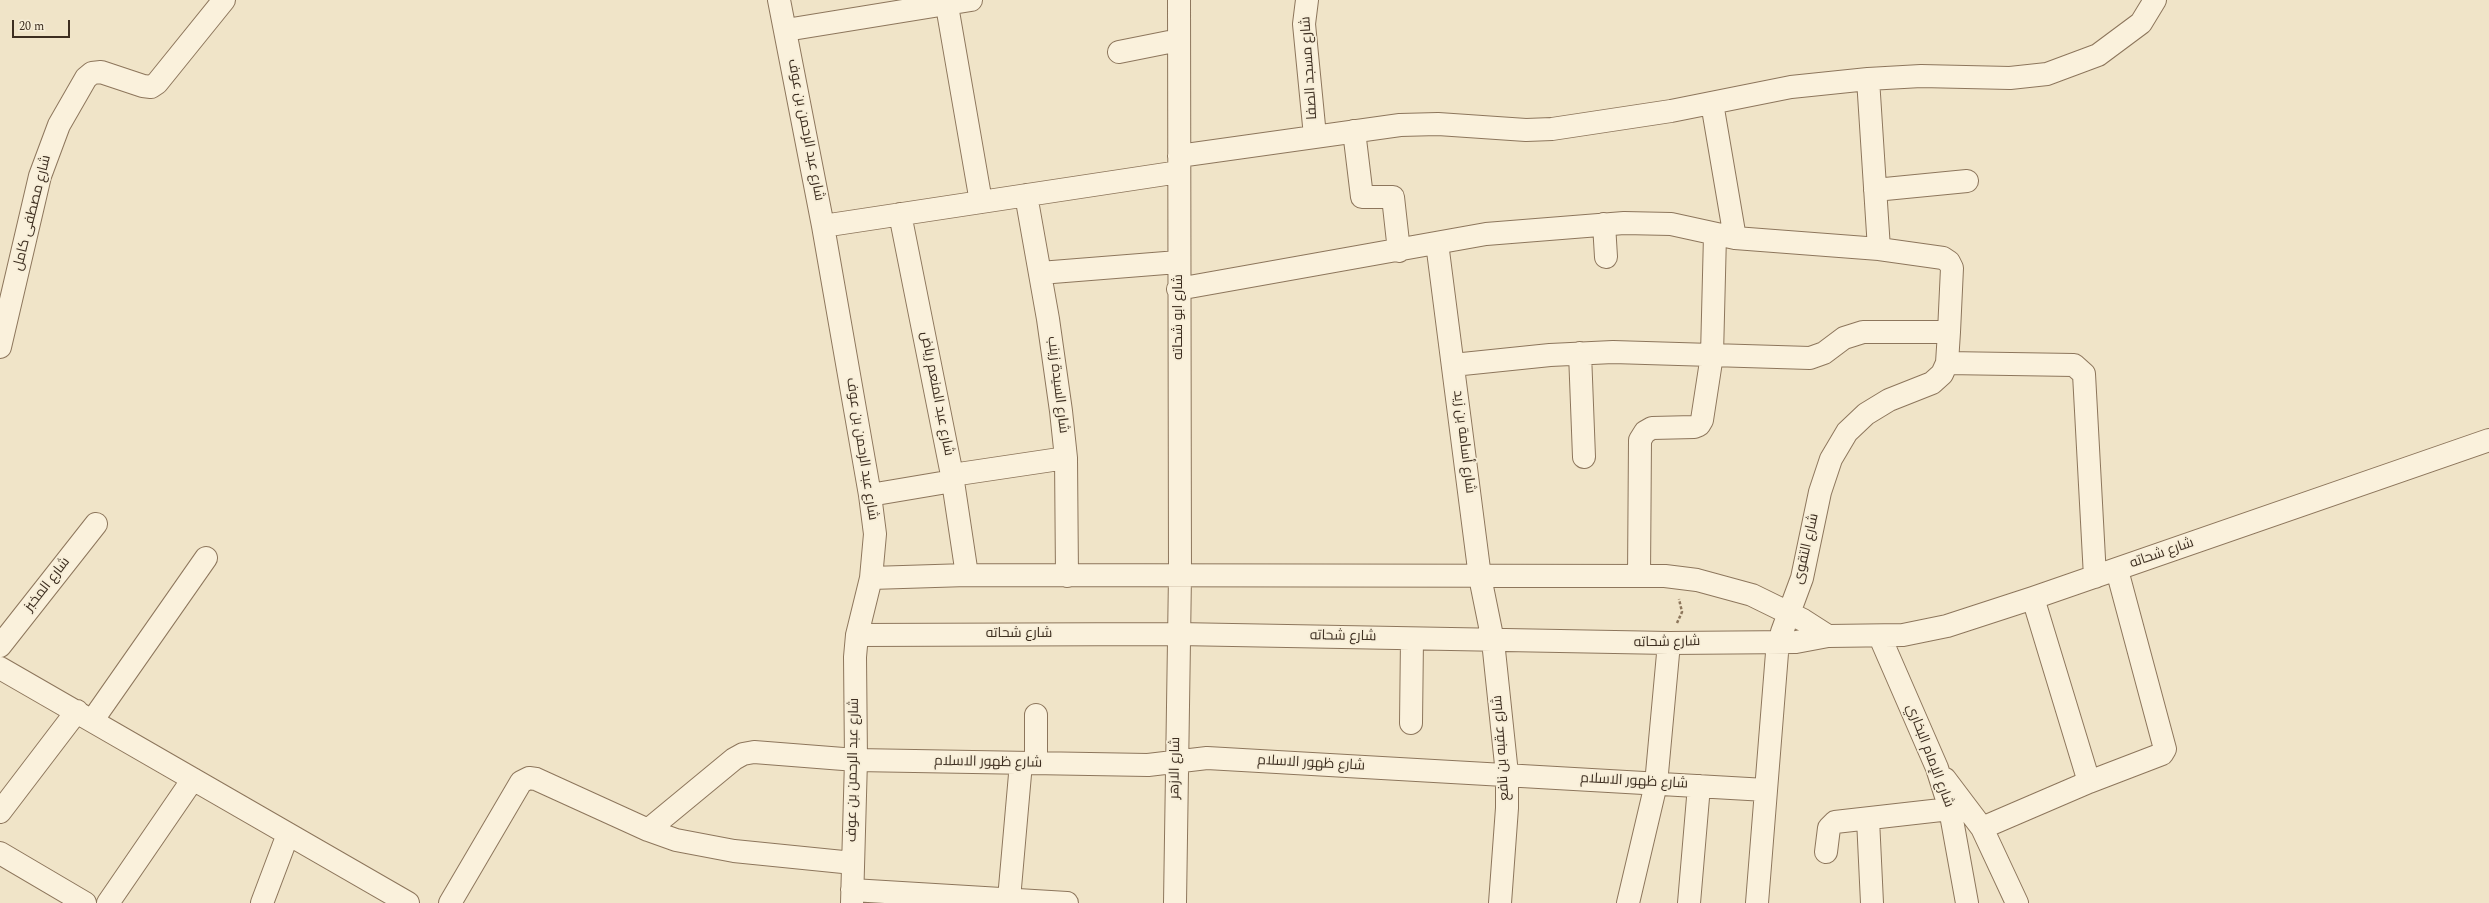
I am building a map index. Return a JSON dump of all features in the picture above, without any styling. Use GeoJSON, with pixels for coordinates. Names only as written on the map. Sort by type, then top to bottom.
{"type":"FeatureCollection","features":[{"type":"Feature","properties":{"kind":"street","name":"شارع مصطفى كامل"},"geometry":{"type":"LineString","coordinates":[[0,347],[40,176],[59,125],[86,78],[92,73],[101,72],[143,86],[151,87],[157,83],[224,0]]}},
{"type":"Feature","properties":{"kind":"street","name":"شارع عبد الرحمن بن عوف"},"geometry":{"type":"LineString","coordinates":[[779,0],[823,226],[870,495],[875,534],[871,578],[857,635],[856,760],[852,896]]}},
{"type":"Feature","properties":{"kind":"street"},"geometry":{"type":"LineString","coordinates":[[786,30],[946,2],[971,0]]}},
{"type":"Feature","properties":{"kind":"street","name":"شارع ابو شحاته"},"geometry":{"type":"LineString","coordinates":[[1178,634],[1180,575],[1178,289],[1179,0]]}},
{"type":"Feature","properties":{"kind":"street","name":"شارع مسجد الصفا"},"geometry":{"type":"LineString","coordinates":[[1307,0],[1304,24],[1315,136]]}},
{"type":"Feature","properties":{"kind":"street"},"geometry":{"type":"LineString","coordinates":[[823,226],[1026,195],[1315,136],[1400,125],[1438,124],[1526,130],[1552,129],[1712,103],[1790,88],[1868,79],[1921,76],[2010,78],[2047,74],[2098,55],[2141,23],[2155,0]]}},
{"type":"Feature","properties":{"kind":"street"},"geometry":{"type":"LineString","coordinates":[[946,2],[981,202]]}},
{"type":"Feature","properties":{"kind":"street"},"geometry":{"type":"LineString","coordinates":[[1119,52],[1179,40]]}},
{"type":"Feature","properties":{"kind":"street"},"geometry":{"type":"LineString","coordinates":[[1868,79],[1879,249]]}},
{"type":"Feature","properties":{"kind":"street"},"geometry":{"type":"LineString","coordinates":[[1639,576],[1640,440],[1645,432],[1652,428],[1694,427],[1702,420],[1712,355],[1725,237],[1712,103]]}},
{"type":"Feature","properties":{"kind":"street"},"geometry":{"type":"LineString","coordinates":[[1354,131],[1362,197],[1392,197],[1399,251]]}},
{"type":"Feature","properties":{"kind":"street"},"geometry":{"type":"LineString","coordinates":[[1875,190],[1967,182]]}},
{"type":"Feature","properties":{"kind":"street","name":"شارع السيدة زينب"},"geometry":{"type":"LineString","coordinates":[[1026,195],[1055,365],[1066,458],[1067,576]]}},
{"type":"Feature","properties":{"kind":"street","name":"شارع عبد المنعم رياض"},"geometry":{"type":"LineString","coordinates":[[900,214],[953,478],[967,575]]}},
{"type":"Feature","properties":{"kind":"street"},"geometry":{"type":"LineString","coordinates":[[1604,224],[1606,257]]}},
{"type":"Feature","properties":{"kind":"street"},"geometry":{"type":"LineString","coordinates":[[1178,289],[1399,251],[1486,234],[1604,224],[1671,224],[1725,237],[1879,249],[1943,258],[1949,262],[1952,268],[1947,363],[2074,365],[2084,374],[2095,577]]}},
{"type":"Feature","properties":{"kind":"street","name":"شارع أسامة بن زيد"},"geometry":{"type":"LineString","coordinates":[[1437,243],[1480,577],[1493,641]]}},
{"type":"Feature","properties":{"kind":"street"},"geometry":{"type":"LineString","coordinates":[[1040,273],[1178,262]]}},
{"type":"Feature","properties":{"kind":"street"},"geometry":{"type":"LineString","coordinates":[[1453,366],[1580,353],[1646,352],[1810,358],[1824,353],[1844,338],[1863,332],[1949,332]]}},
{"type":"Feature","properties":{"kind":"street"},"geometry":{"type":"LineString","coordinates":[[1580,353],[1584,457]]}},
{"type":"Feature","properties":{"kind":"street","name":"شارع التقوى"},"geometry":{"type":"LineString","coordinates":[[1757,903],[1779,642],[1790,613],[1810,544],[1820,492],[1830,459],[1847,432],[1866,414],[1889,400],[1932,383],[1942,374],[1947,363]]}},
{"type":"Feature","properties":{"kind":"street","name":"شارع شحاته"},"geometry":{"type":"LineString","coordinates":[[857,635],[1178,634],[1493,641],[1672,634],[1779,642],[1801,641],[1828,636],[1880,637],[1947,626],[2117,570],[2489,440]]}},
{"type":"Feature","properties":{"kind":"street"},"geometry":{"type":"LineString","coordinates":[[870,495],[953,478],[1066,458]]}},
{"type":"Feature","properties":{"kind":"street","name":"شارع المخبز"},"geometry":{"type":"LineString","coordinates":[[0,646],[96,524]]}},
{"type":"Feature","properties":{"kind":"street"},"geometry":{"type":"LineString","coordinates":[[0,812],[84,716],[206,558]]}},
{"type":"Feature","properties":{"kind":"street"},"geometry":{"type":"LineString","coordinates":[[1982,828],[2088,782],[2162,754],[2165,749],[2117,570]]}},
{"type":"Feature","properties":{"kind":"street"},"geometry":{"type":"LineString","coordinates":[[871,578],[967,575],[1480,577],[1665,576],[1725,586],[1752,595],[1790,613],[1828,636]]}},
{"type":"Feature","properties":{"kind":"street"},"geometry":{"type":"LineString","coordinates":[[2033,598],[2088,782]]}},
{"type":"Feature","properties":{"kind":"street","name":"شارع الازهر"},"geometry":{"type":"LineString","coordinates":[[1175,903],[1178,634]]}},
{"type":"Feature","properties":{"kind":"street"},"geometry":{"type":"LineString","coordinates":[[1628,903],[1656,784],[1672,634]]}},
{"type":"Feature","properties":{"kind":"street","name":"شارع الإمام البخاري"},"geometry":{"type":"LineString","coordinates":[[1880,637],[1937,768],[1950,809],[1967,903]]}},
{"type":"Feature","properties":{"kind":"street"},"geometry":{"type":"LineString","coordinates":[[1412,639],[1412,723]]}},
{"type":"Feature","properties":{"kind":"street","name":"شارع عقبه بن نافع"},"geometry":{"type":"LineString","coordinates":[[1493,641],[1507,774],[1507,808],[1500,903]]}},
{"type":"Feature","properties":{"kind":"street"},"geometry":{"type":"LineString","coordinates":[[0,668],[288,834],[398,901]]}},
{"type":"Feature","properties":{"kind":"street"},"geometry":{"type":"LineString","coordinates":[[995,900],[1028,763],[1036,715]]}},
{"type":"Feature","properties":{"kind":"street","name":"شارع ظهور الاسلام"},"geometry":{"type":"LineString","coordinates":[[648,830],[743,754],[754,752],[856,760],[1148,765],[1207,758],[1766,790]]}},
{"type":"Feature","properties":{"kind":"street"},"geometry":{"type":"LineString","coordinates":[[1937,768],[1982,828],[2017,903]]}},
{"type":"Feature","properties":{"kind":"street"},"geometry":{"type":"LineString","coordinates":[[450,903],[521,782],[529,778],[536,779],[648,830],[705,847],[853,864]]}},
{"type":"Feature","properties":{"kind":"street"},"geometry":{"type":"LineString","coordinates":[[108,903],[192,779]]}},
{"type":"Feature","properties":{"kind":"street"},"geometry":{"type":"LineString","coordinates":[[1689,903],[1699,786]]}},
{"type":"Feature","properties":{"kind":"street"},"geometry":{"type":"LineString","coordinates":[[1826,852],[1828,832],[1832,824],[1950,809]]}},
{"type":"Feature","properties":{"kind":"street"},"geometry":{"type":"LineString","coordinates":[[1868,819],[1872,903]]}},
{"type":"Feature","properties":{"kind":"street"},"geometry":{"type":"LineString","coordinates":[[262,903],[288,834]]}},
{"type":"Feature","properties":{"kind":"street"},"geometry":{"type":"LineString","coordinates":[[0,853],[85,903]]}},
{"type":"Feature","properties":{"kind":"street"},"geometry":{"type":"LineString","coordinates":[[852,896],[1067,903]]}},
{"type":"Feature","properties":{"kind":"path"},"geometry":{"type":"LineString","coordinates":[[1665,576],[1681,605],[1682,612],[1672,634]]}}]}
